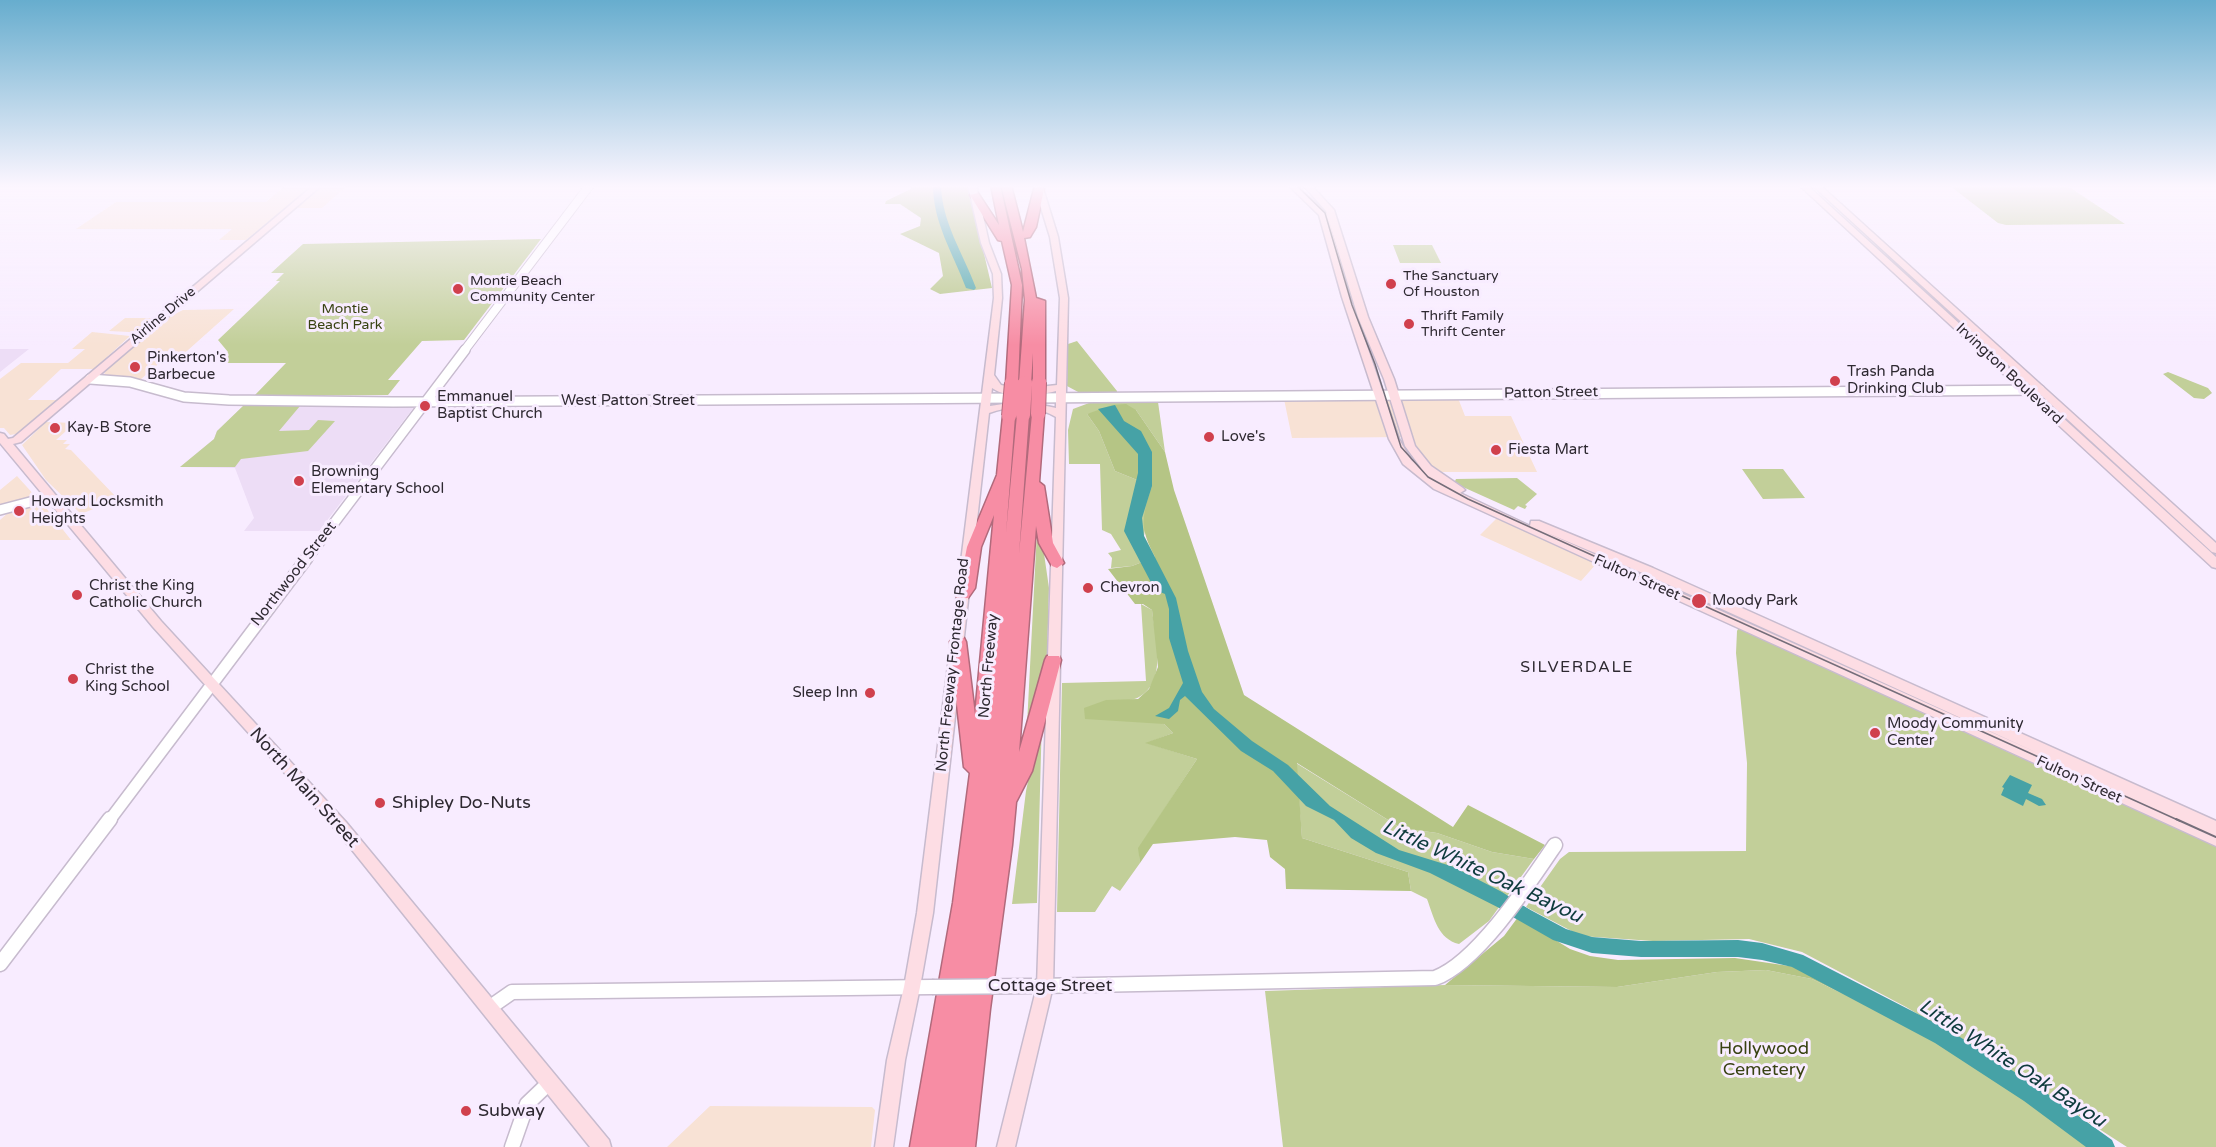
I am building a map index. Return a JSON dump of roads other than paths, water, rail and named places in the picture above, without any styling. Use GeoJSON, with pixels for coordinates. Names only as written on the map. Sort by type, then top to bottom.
{"type":"FeatureCollection","features":[{"type":"Feature","properties":{"kind":"highway"},"geometry":{"type":"LineString","coordinates":[[1004,239],[1010,249]]}},
{"type":"Feature","properties":{"kind":"highway","name":"North Freeway"},"geometry":{"type":"LineString","coordinates":[[963,1147],[1006,805],[1033,474],[1019,383],[1017,298],[1007,239]]}},
{"type":"Feature","properties":{"kind":"highway","name":"North Freeway"},"geometry":{"type":"LineString","coordinates":[[1019,239],[1027,269],[1031,300],[1019,383]]}},
{"type":"Feature","properties":{"kind":"highway","name":"North Freeway"},"geometry":{"type":"LineString","coordinates":[[922,1147],[963,903],[977,796],[1007,467],[1023,415],[1039,382],[1038,291],[1027,239]]}},
{"type":"Feature","properties":{"kind":"highway","name":"North Freeway"},"geometry":{"type":"LineString","coordinates":[[941,1147],[963,991],[988,854],[1023,415]]}},
{"type":"Feature","properties":{"kind":"highway"},"geometry":{"type":"LineString","coordinates":[[963,594],[967,588],[974,547],[995,488],[1007,467]]}},
{"type":"Feature","properties":{"kind":"highway"},"geometry":{"type":"LineString","coordinates":[[1033,474],[1039,492],[1046,543],[1057,563]]}},
{"type":"Feature","properties":{"kind":"highway"},"geometry":{"type":"LineString","coordinates":[[958,642],[977,796]]}},
{"type":"Feature","properties":{"kind":"highway"},"geometry":{"type":"LineString","coordinates":[[1006,805],[1023,771],[1053,660]]}},
{"type":"Feature","properties":{"kind":"main road","name":"Airline Drive"},"geometry":{"type":"LineString","coordinates":[[2,441],[17,440],[255,239]]}},
{"type":"Feature","properties":{"kind":"main road","name":"North Freeway Frontage Road"},"geometry":{"type":"LineString","coordinates":[[884,1147],[896,1060],[925,913],[990,377],[999,285],[984,239]]}},
{"type":"Feature","properties":{"kind":"main road"},"geometry":{"type":"LineString","coordinates":[[1006,1147],[1038,986],[1057,563],[1064,298],[1060,266],[1052,239]]}},
{"type":"Feature","properties":{"kind":"main road","name":"Fulton Street"},"geometry":{"type":"LineString","coordinates":[[1330,239],[1346,297],[1397,447],[1416,471],[1438,488],[2216,840]]}},
{"type":"Feature","properties":{"kind":"main road","name":"Fulton Street"},"geometry":{"type":"LineString","coordinates":[[1339,239],[1363,317],[1394,394],[1406,438],[1413,453],[1427,468],[1456,488],[1659,576],[2216,828]]}},
{"type":"Feature","properties":{"kind":"main road","name":"Irvington Boulevard"},"geometry":{"type":"LineString","coordinates":[[1861,239],[2216,564]]}},
{"type":"Feature","properties":{"kind":"main road","name":"Irvington Boulevard"},"geometry":{"type":"LineString","coordinates":[[1874,239],[2216,549]]}},
{"type":"Feature","properties":{"kind":"main road"},"geometry":{"type":"LineString","coordinates":[[1888,263],[1902,264]]}},
{"type":"Feature","properties":{"kind":"main road"},"geometry":{"type":"LineString","coordinates":[[1972,339],[1987,339]]}},
{"type":"Feature","properties":{"kind":"main road"},"geometry":{"type":"LineString","coordinates":[[990,377],[999,388],[1006,391],[1050,391],[1062,386]]}},
{"type":"Feature","properties":{"kind":"main road"},"geometry":{"type":"LineString","coordinates":[[984,412],[999,407],[1046,406],[1060,415]]}},
{"type":"Feature","properties":{"kind":"main road"},"geometry":{"type":"LineString","coordinates":[[2064,425],[2079,425]]}},
{"type":"Feature","properties":{"kind":"main road","name":"North Main Street"},"geometry":{"type":"LineString","coordinates":[[2,441],[211,684],[341,826],[602,1147]]}},
{"type":"Feature","properties":{"kind":"street","name":"Northwood Street"},"geometry":{"type":"LineString","coordinates":[[0,964],[549,239]]}},
{"type":"Feature","properties":{"kind":"street","name":"West Patton Street"},"geometry":{"type":"LineString","coordinates":[[90,379],[130,382],[184,397],[208,400],[425,402],[1062,398]]}},
{"type":"Feature","properties":{"kind":"street","name":"Patton Street"},"geometry":{"type":"LineString","coordinates":[[1062,398],[2040,390]]}},
{"type":"Feature","properties":{"kind":"street"},"geometry":{"type":"LineString","coordinates":[[0,510],[49,497]]}},
{"type":"Feature","properties":{"kind":"street","name":"Cottage Street"},"geometry":{"type":"LineString","coordinates":[[489,1008],[512,992],[1430,979],[1443,975],[1479,944],[1503,919],[1555,845]]}},
{"type":"Feature","properties":{"kind":"street"},"geometry":{"type":"LineString","coordinates":[[512,1147],[528,1104],[550,1082]]}},
{"type":"Feature","properties":{"kind":"waterway","name":"Little White Oak Bayou"},"geometry":{"type":"LineString","coordinates":[[949,239],[971,288]]}},
{"type":"Feature","properties":{"kind":"waterway","name":"Little White Oak Bayou"},"geometry":{"type":"LineString","coordinates":[[1510,907],[1560,934],[1592,945],[1641,949],[1738,949],[1762,951],[1797,961],[1916,1021],[2031,1094],[2105,1147]]}},
{"type":"Feature","properties":{"kind":"tram line"},"geometry":{"type":"LineString","coordinates":[[1332,239],[1352,305],[1375,364],[1401,447],[1428,477],[1468,499],[2180,821]]}},
{"type":"Feature","properties":{"kind":"tram line"},"geometry":{"type":"LineString","coordinates":[[2176,819],[2216,837]]}},
{"type":"Feature","properties":{"kind":"place","name":"The Sanctuary Of Houston"},"geometry":{"type":"Point","coordinates":[1391,284]}},
{"type":"Feature","properties":{"kind":"place","name":"Montie Beach Community Center"},"geometry":{"type":"Point","coordinates":[458,289]}},
{"type":"Feature","properties":{"kind":"place","name":"Thrift Family Thrift Center"},"geometry":{"type":"Point","coordinates":[1409,324]}},
{"type":"Feature","properties":{"kind":"place","name":"Pinkerton's Barbecue"},"geometry":{"type":"Point","coordinates":[135,367]}},
{"type":"Feature","properties":{"kind":"place","name":"Trash Panda Drinking Club"},"geometry":{"type":"Point","coordinates":[1835,381]}},
{"type":"Feature","properties":{"kind":"place","name":"Emmanuel Baptist Church"},"geometry":{"type":"Point","coordinates":[425,406]}},
{"type":"Feature","properties":{"kind":"place","name":"Kay-B Store"},"geometry":{"type":"Point","coordinates":[55,428]}},
{"type":"Feature","properties":{"kind":"place","name":"Love's"},"geometry":{"type":"Point","coordinates":[1209,437]}},
{"type":"Feature","properties":{"kind":"place","name":"Fiesta Mart"},"geometry":{"type":"Point","coordinates":[1496,450]}},
{"type":"Feature","properties":{"kind":"place","name":"Browning Elementary School"},"geometry":{"type":"Point","coordinates":[299,481]}},
{"type":"Feature","properties":{"kind":"place","name":"Howard Locksmith Heights"},"geometry":{"type":"Point","coordinates":[19,511]}},
{"type":"Feature","properties":{"kind":"place","name":"Chevron"},"geometry":{"type":"Point","coordinates":[1088,588]}},
{"type":"Feature","properties":{"kind":"place","name":"Christ the King Catholic Church"},"geometry":{"type":"Point","coordinates":[77,595]}},
{"type":"Feature","properties":{"kind":"place","name":"Moody Park"},"geometry":{"type":"Point","coordinates":[1699,601]}},
{"type":"Feature","properties":{"kind":"place","name":"Christ the King School"},"geometry":{"type":"Point","coordinates":[73,679]}},
{"type":"Feature","properties":{"kind":"place","name":"Sleep Inn"},"geometry":{"type":"Point","coordinates":[870,693]}},
{"type":"Feature","properties":{"kind":"place","name":"Moody Community Center"},"geometry":{"type":"Point","coordinates":[1875,733]}},
{"type":"Feature","properties":{"kind":"place","name":"Shipley Do-Nuts"},"geometry":{"type":"Point","coordinates":[380,803]}},
{"type":"Feature","properties":{"kind":"place","name":"Subway"},"geometry":{"type":"Point","coordinates":[466,1111]}},
{"type":"Feature","properties":{"kind":"district","name":"SILVERDALE"},"geometry":{"type":"Point","coordinates":[1577,668]}},
{"type":"Feature","properties":{"kind":"park label","name":"Montie Beach Park"},"geometry":{"type":"Point","coordinates":[345,318]}},
{"type":"Feature","properties":{"kind":"park label","name":"Hollywood Cemetery"},"geometry":{"type":"Point","coordinates":[1764,1059]}}]}
